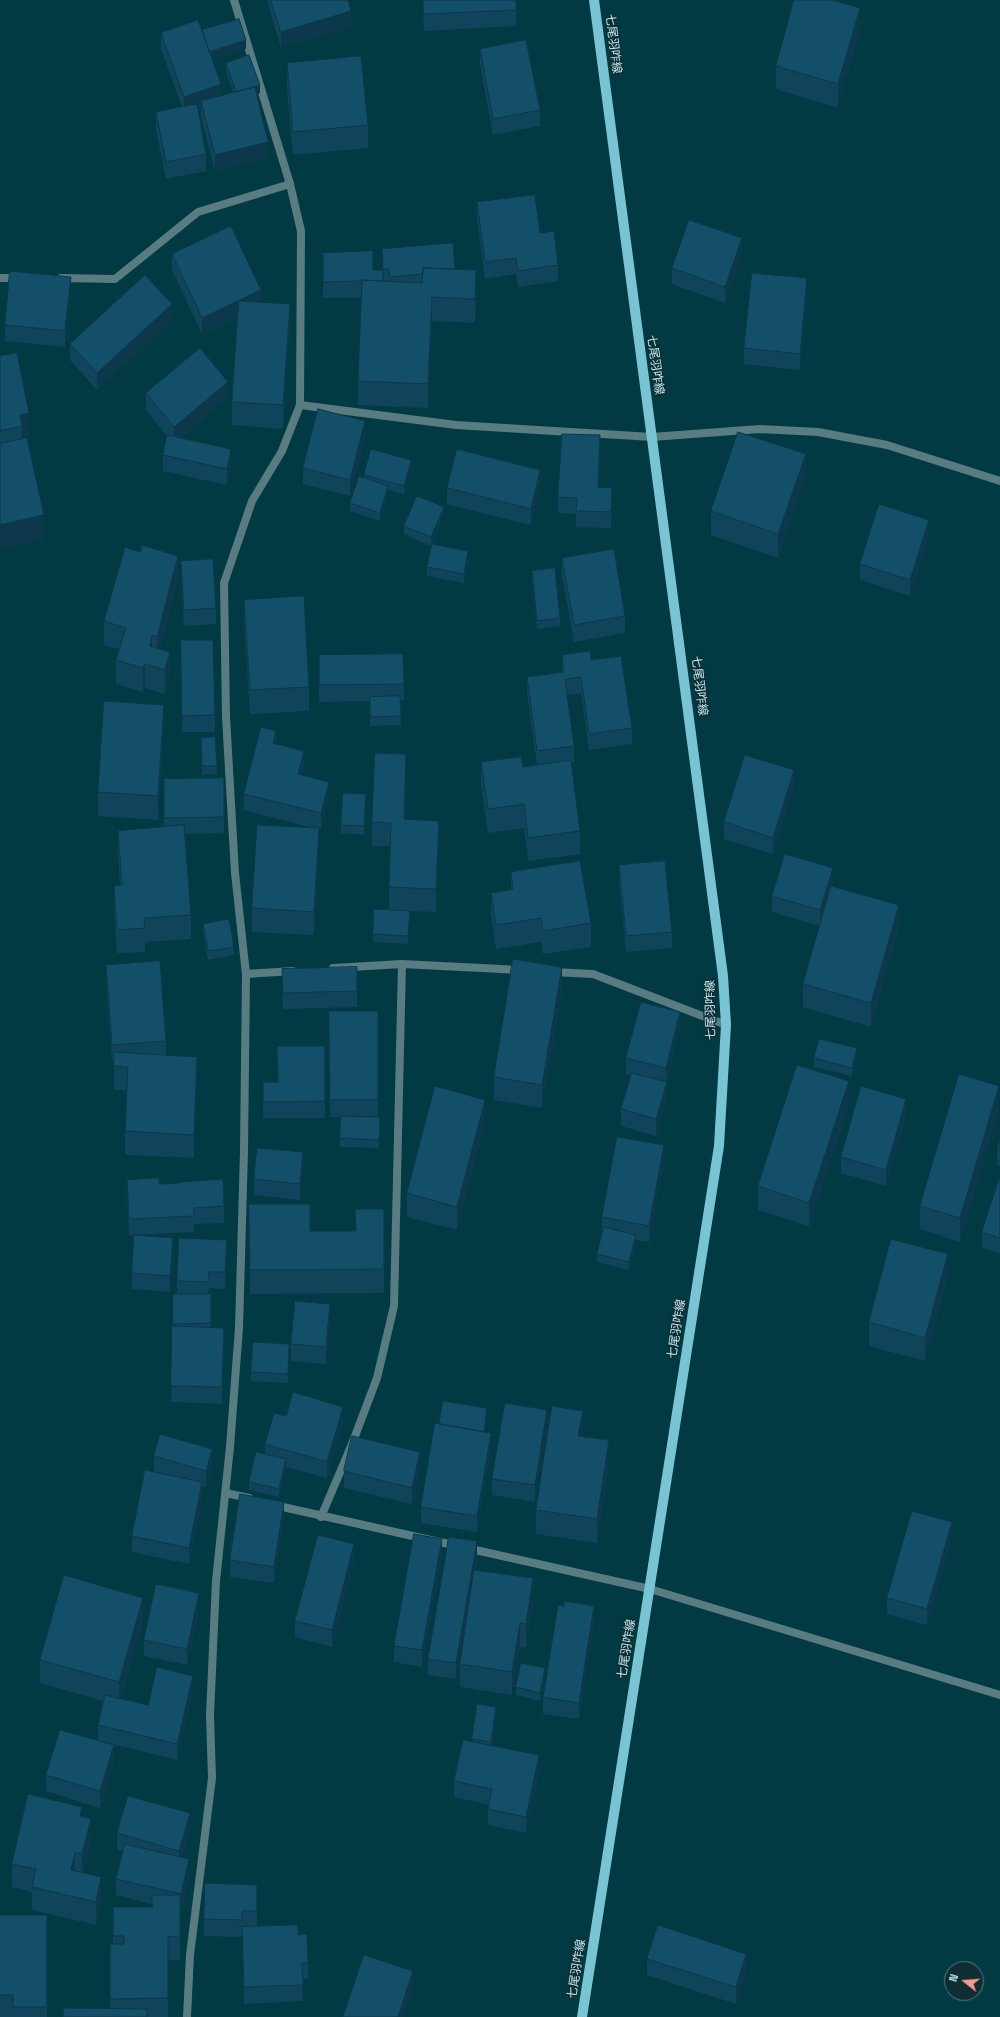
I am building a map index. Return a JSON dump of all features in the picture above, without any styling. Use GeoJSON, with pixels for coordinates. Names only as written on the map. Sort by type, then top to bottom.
{"type":"FeatureCollection","features":[{"type":"Feature","properties":{"kind":"main road","name":"七尾羽咋線"},"geometry":{"type":"LineString","coordinates":[[582,2017],[719,1146],[726,1025],[723,976],[594,0]]}},
{"type":"Feature","properties":{"kind":"street"},"geometry":{"type":"LineString","coordinates":[[187,2017],[190,1955],[212,1778],[210,1715],[216,1582],[226,1493],[239,1328],[246,974],[234,865],[226,717],[224,584],[252,501],[282,451],[300,405],[301,231],[290,184],[234,0]]}},
{"type":"Feature","properties":{"kind":"street"},"geometry":{"type":"LineString","coordinates":[[54,278],[115,279],[198,212],[290,184]]}},
{"type":"Feature","properties":{"kind":"street"},"geometry":{"type":"LineString","coordinates":[[0,278],[31,278]]}},
{"type":"Feature","properties":{"kind":"street"},"geometry":{"type":"LineString","coordinates":[[300,405],[456,425],[652,437],[760,430],[818,432],[887,445],[1000,481]]}},
{"type":"Feature","properties":{"kind":"street"},"geometry":{"type":"LineString","coordinates":[[324,969],[402,964],[529,970]]}},
{"type":"Feature","properties":{"kind":"street"},"geometry":{"type":"LineString","coordinates":[[321,1517],[352,1444],[377,1378],[394,1306],[395,1185],[402,964]]}},
{"type":"Feature","properties":{"kind":"street"},"geometry":{"type":"LineString","coordinates":[[246,974],[301,970]]}},
{"type":"Feature","properties":{"kind":"street"},"geometry":{"type":"LineString","coordinates":[[545,971],[593,974],[726,1025]]}},
{"type":"Feature","properties":{"kind":"street"},"geometry":{"type":"LineString","coordinates":[[226,1493],[321,1517],[650,1589],[1000,1694]]}},
{"type":"Feature","properties":{"kind":"building"},"geometry":{"type":"Polygon","coordinates":[[[271,0],[348,0],[351,11],[281,32],[271,0]]]}},
{"type":"Feature","properties":{"kind":"building"},"geometry":{"type":"Polygon","coordinates":[[[423,0],[516,0],[516,10],[424,14],[423,0]]]}},
{"type":"Feature","properties":{"kind":"building"},"geometry":{"type":"Polygon","coordinates":[[[794,0],[832,0],[860,8],[838,84],[776,66],[794,0]]]}},
{"type":"Feature","properties":{"kind":"building"},"geometry":{"type":"Polygon","coordinates":[[[239,19],[246,40],[209,52],[202,30],[239,19]]]}},
{"type":"Feature","properties":{"kind":"building"},"geometry":{"type":"Polygon","coordinates":[[[198,20],[221,84],[184,97],[161,33],[198,20]]]}},
{"type":"Feature","properties":{"kind":"building"},"geometry":{"type":"Polygon","coordinates":[[[526,40],[540,110],[493,119],[480,49],[526,40]]]}},
{"type":"Feature","properties":{"kind":"building"},"geometry":{"type":"Polygon","coordinates":[[[249,55],[260,85],[236,92],[226,63],[249,55]]]}},
{"type":"Feature","properties":{"kind":"building"},"geometry":{"type":"Polygon","coordinates":[[[361,56],[368,125],[293,132],[287,63],[361,56]]]}},
{"type":"Feature","properties":{"kind":"building"},"geometry":{"type":"Polygon","coordinates":[[[255,87],[268,142],[215,155],[201,101],[255,87]]]}},
{"type":"Feature","properties":{"kind":"building"},"geometry":{"type":"Polygon","coordinates":[[[197,104],[206,154],[166,162],[156,112],[197,104]]]}},
{"type":"Feature","properties":{"kind":"building"},"geometry":{"type":"Polygon","coordinates":[[[535,195],[540,233],[554,231],[558,265],[518,271],[516,258],[485,262],[477,202],[535,195]]]}},
{"type":"Feature","properties":{"kind":"building"},"geometry":{"type":"Polygon","coordinates":[[[689,220],[742,238],[725,287],[672,268],[689,220]]]}},
{"type":"Feature","properties":{"kind":"building"},"geometry":{"type":"Polygon","coordinates":[[[231,226],[261,290],[202,318],[172,254],[231,226]]]}},
{"type":"Feature","properties":{"kind":"building"},"geometry":{"type":"Polygon","coordinates":[[[453,243],[455,269],[423,268],[423,274],[390,277],[389,269],[383,269],[382,249],[453,243]]]}},
{"type":"Feature","properties":{"kind":"building"},"geometry":{"type":"Polygon","coordinates":[[[373,251],[373,270],[383,270],[383,281],[362,280],[323,282],[323,253],[373,251]]]}},
{"type":"Feature","properties":{"kind":"building"},"geometry":{"type":"Polygon","coordinates":[[[423,268],[476,270],[475,299],[432,297],[428,384],[358,381],[362,280],[422,283],[423,268]]]}},
{"type":"Feature","properties":{"kind":"building"},"geometry":{"type":"Polygon","coordinates":[[[10,271],[71,277],[65,331],[5,325],[10,271]]]}},
{"type":"Feature","properties":{"kind":"building"},"geometry":{"type":"Polygon","coordinates":[[[752,273],[807,278],[800,354],[744,348],[752,273]]]}},
{"type":"Feature","properties":{"kind":"building"},"geometry":{"type":"Polygon","coordinates":[[[145,275],[172,304],[97,373],[70,344],[145,275]]]}},
{"type":"Feature","properties":{"kind":"building"},"geometry":{"type":"Polygon","coordinates":[[[239,301],[290,304],[283,405],[232,402],[239,301]]]}},
{"type":"Feature","properties":{"kind":"building"},"geometry":{"type":"Polygon","coordinates":[[[200,348],[228,382],[174,427],[146,393],[200,348]]]}},
{"type":"Feature","properties":{"kind":"building"},"geometry":{"type":"Polygon","coordinates":[[[17,353],[29,413],[20,415],[22,426],[0,431],[0,356],[17,353]]]}},
{"type":"Feature","properties":{"kind":"building"},"geometry":{"type":"Polygon","coordinates":[[[318,409],[365,421],[350,480],[303,468],[318,409]]]}},
{"type":"Feature","properties":{"kind":"building"},"geometry":{"type":"Polygon","coordinates":[[[738,432],[806,454],[778,534],[711,511],[738,432]]]}},
{"type":"Feature","properties":{"kind":"building"},"geometry":{"type":"Polygon","coordinates":[[[562,434],[600,435],[598,487],[612,488],[611,512],[576,511],[577,498],[558,497],[562,434]]]}},
{"type":"Feature","properties":{"kind":"building"},"geometry":{"type":"Polygon","coordinates":[[[167,435],[231,449],[227,469],[163,455],[167,435]]]}},
{"type":"Feature","properties":{"kind":"building"},"geometry":{"type":"Polygon","coordinates":[[[27,438],[44,515],[0,525],[0,444],[27,438]]]}},
{"type":"Feature","properties":{"kind":"building"},"geometry":{"type":"Polygon","coordinates":[[[371,449],[411,460],[404,486],[364,475],[371,449]]]}},
{"type":"Feature","properties":{"kind":"building"},"geometry":{"type":"Polygon","coordinates":[[[457,449],[540,470],[531,509],[447,488],[457,449]]]}},
{"type":"Feature","properties":{"kind":"building"},"geometry":{"type":"Polygon","coordinates":[[[359,476],[388,486],[380,513],[350,503],[359,476]]]}},
{"type":"Feature","properties":{"kind":"building"},"geometry":{"type":"Polygon","coordinates":[[[417,496],[444,507],[431,537],[404,526],[417,496]]]}},
{"type":"Feature","properties":{"kind":"building"},"geometry":{"type":"Polygon","coordinates":[[[879,504],[929,520],[910,580],[860,564],[879,504]]]}},
{"type":"Feature","properties":{"kind":"building"},"geometry":{"type":"Polygon","coordinates":[[[432,544],[468,551],[464,574],[427,567],[432,544]]]}},
{"type":"Feature","properties":{"kind":"building"},"geometry":{"type":"Polygon","coordinates":[[[142,545],[178,556],[157,637],[152,635],[150,646],[170,652],[165,670],[145,664],[143,668],[116,660],[126,628],[104,621],[125,547],[140,552],[142,545]]]}},
{"type":"Feature","properties":{"kind":"building"},"geometry":{"type":"Polygon","coordinates":[[[614,549],[625,616],[574,625],[562,558],[614,549]]]}},
{"type":"Feature","properties":{"kind":"building"},"geometry":{"type":"Polygon","coordinates":[[[213,559],[216,608],[184,610],[181,561],[213,559]]]}},
{"type":"Feature","properties":{"kind":"building"},"geometry":{"type":"Polygon","coordinates":[[[555,568],[560,618],[537,621],[532,571],[555,568]]]}},
{"type":"Feature","properties":{"kind":"building"},"geometry":{"type":"Polygon","coordinates":[[[304,596],[309,687],[250,690],[244,600],[304,596]]]}},
{"type":"Feature","properties":{"kind":"building"},"geometry":{"type":"Polygon","coordinates":[[[181,640],[213,640],[215,715],[182,716],[181,640]]]}},
{"type":"Feature","properties":{"kind":"building"},"geometry":{"type":"Polygon","coordinates":[[[590,651],[591,660],[621,656],[632,728],[589,734],[581,677],[565,679],[574,746],[537,751],[527,677],[564,672],[562,655],[590,651]]]}},
{"type":"Feature","properties":{"kind":"building"},"geometry":{"type":"Polygon","coordinates":[[[403,654],[404,684],[319,685],[319,655],[403,654]]]}},
{"type":"Feature","properties":{"kind":"building"},"geometry":{"type":"Polygon","coordinates":[[[400,696],[401,716],[370,717],[370,697],[400,696]]]}},
{"type":"Feature","properties":{"kind":"building"},"geometry":{"type":"Polygon","coordinates":[[[104,701],[164,705],[158,796],[98,792],[104,701]]]}},
{"type":"Feature","properties":{"kind":"building"},"geometry":{"type":"Polygon","coordinates":[[[261,727],[276,731],[273,743],[304,751],[298,774],[329,782],[321,813],[244,794],[261,727]]]}},
{"type":"Feature","properties":{"kind":"building"},"geometry":{"type":"Polygon","coordinates":[[[215,737],[217,766],[202,766],[201,738],[215,737]]]}},
{"type":"Feature","properties":{"kind":"building"},"geometry":{"type":"Polygon","coordinates":[[[375,753],[406,754],[404,819],[439,821],[436,889],[389,887],[391,823],[372,822],[375,753]]]}},
{"type":"Feature","properties":{"kind":"building"},"geometry":{"type":"Polygon","coordinates":[[[745,755],[794,770],[773,838],[724,822],[745,755]]]}},
{"type":"Feature","properties":{"kind":"building"},"geometry":{"type":"Polygon","coordinates":[[[521,757],[523,767],[571,760],[580,831],[528,838],[524,804],[488,809],[481,762],[521,757]]]}},
{"type":"Feature","properties":{"kind":"building"},"geometry":{"type":"Polygon","coordinates":[[[224,778],[224,817],[164,818],[164,779],[224,778]]]}},
{"type":"Feature","properties":{"kind":"building"},"geometry":{"type":"Polygon","coordinates":[[[343,793],[366,794],[364,826],[341,825],[343,793]]]}},
{"type":"Feature","properties":{"kind":"building"},"geometry":{"type":"Polygon","coordinates":[[[184,825],[191,915],[144,918],[145,928],[117,930],[114,886],[122,885],[118,831],[184,825]]]}},
{"type":"Feature","properties":{"kind":"building"},"geometry":{"type":"Polygon","coordinates":[[[257,825],[319,828],[314,912],[252,908],[257,825]]]}},
{"type":"Feature","properties":{"kind":"building"},"geometry":{"type":"Polygon","coordinates":[[[785,854],[833,868],[820,910],[772,896],[785,854]]]}},
{"type":"Feature","properties":{"kind":"building"},"geometry":{"type":"Polygon","coordinates":[[[580,861],[591,923],[543,931],[541,918],[496,925],[491,893],[513,889],[511,872],[580,861]]]}},
{"type":"Feature","properties":{"kind":"building"},"geometry":{"type":"Polygon","coordinates":[[[665,861],[672,932],[626,936],[619,865],[665,861]]]}},
{"type":"Feature","properties":{"kind":"building"},"geometry":{"type":"Polygon","coordinates":[[[831,886],[899,905],[871,1003],[803,984],[831,886]]]}},
{"type":"Feature","properties":{"kind":"building"},"geometry":{"type":"Polygon","coordinates":[[[374,909],[410,911],[408,936],[373,934],[374,909]]]}},
{"type":"Feature","properties":{"kind":"building"},"geometry":{"type":"Polygon","coordinates":[[[229,919],[234,947],[208,951],[203,924],[229,919]]]}},
{"type":"Feature","properties":{"kind":"building"},"geometry":{"type":"Polygon","coordinates":[[[513,959],[562,967],[542,1085],[494,1077],[513,959]]]}},
{"type":"Feature","properties":{"kind":"building"},"geometry":{"type":"Polygon","coordinates":[[[160,961],[166,1041],[112,1045],[106,965],[160,961]]]}},
{"type":"Feature","properties":{"kind":"building"},"geometry":{"type":"Polygon","coordinates":[[[357,967],[357,991],[283,993],[282,969],[357,967]]]}},
{"type":"Feature","properties":{"kind":"building"},"geometry":{"type":"Polygon","coordinates":[[[641,1002],[680,1012],[666,1068],[626,1058],[641,1002]]]}},
{"type":"Feature","properties":{"kind":"building"},"geometry":{"type":"Polygon","coordinates":[[[329,1011],[378,1011],[378,1100],[330,1100],[329,1011]]]}},
{"type":"Feature","properties":{"kind":"building"},"geometry":{"type":"Polygon","coordinates":[[[819,1039],[857,1048],[852,1068],[814,1058],[819,1039]]]}},
{"type":"Feature","properties":{"kind":"building"},"geometry":{"type":"Polygon","coordinates":[[[277,1046],[325,1046],[325,1101],[263,1102],[263,1082],[278,1082],[277,1046]]]}},
{"type":"Feature","properties":{"kind":"building"},"geometry":{"type":"Polygon","coordinates":[[[114,1052],[197,1057],[194,1135],[125,1131],[128,1067],[114,1066],[114,1052]]]}},
{"type":"Feature","properties":{"kind":"building"},"geometry":{"type":"Polygon","coordinates":[[[797,1065],[849,1081],[809,1203],[758,1186],[797,1065]]]}},
{"type":"Feature","properties":{"kind":"building"},"geometry":{"type":"Polygon","coordinates":[[[632,1073],[667,1082],[656,1119],[621,1109],[632,1073]]]}},
{"type":"Feature","properties":{"kind":"building"},"geometry":{"type":"Polygon","coordinates":[[[959,1074],[999,1086],[960,1218],[920,1206],[959,1074]]]}},
{"type":"Feature","properties":{"kind":"building"},"geometry":{"type":"Polygon","coordinates":[[[435,1086],[485,1100],[457,1207],[407,1193],[435,1086]]]}},
{"type":"Feature","properties":{"kind":"building"},"geometry":{"type":"Polygon","coordinates":[[[861,1086],[906,1099],[886,1170],[841,1157],[861,1086]]]}},
{"type":"Feature","properties":{"kind":"building"},"geometry":{"type":"Polygon","coordinates":[[[341,1116],[380,1117],[379,1140],[340,1138],[341,1116]]]}},
{"type":"Feature","properties":{"kind":"building"},"geometry":{"type":"Polygon","coordinates":[[[617,1137],[664,1145],[649,1226],[602,1217],[617,1137]]]}},
{"type":"Feature","properties":{"kind":"building"},"geometry":{"type":"Polygon","coordinates":[[[1000,1139],[1000,1149],[997,1148],[1000,1139]]]}},
{"type":"Feature","properties":{"kind":"building"},"geometry":{"type":"Polygon","coordinates":[[[257,1148],[303,1152],[300,1184],[254,1179],[257,1148]]]}},
{"type":"Feature","properties":{"kind":"building"},"geometry":{"type":"Polygon","coordinates":[[[1000,1176],[1000,1238],[982,1232],[1000,1176]]]}},
{"type":"Feature","properties":{"kind":"building"},"geometry":{"type":"Polygon","coordinates":[[[159,1178],[159,1184],[223,1179],[224,1206],[194,1208],[194,1216],[129,1219],[127,1180],[159,1178]]]}},
{"type":"Feature","properties":{"kind":"building"},"geometry":{"type":"Polygon","coordinates":[[[249,1204],[310,1204],[310,1231],[356,1231],[355,1209],[384,1209],[384,1269],[250,1270],[249,1204]]]}},
{"type":"Feature","properties":{"kind":"building"},"geometry":{"type":"Polygon","coordinates":[[[604,1227],[636,1235],[629,1262],[597,1254],[604,1227]]]}},
{"type":"Feature","properties":{"kind":"building"},"geometry":{"type":"Polygon","coordinates":[[[134,1235],[173,1238],[170,1276],[132,1273],[134,1235]]]}},
{"type":"Feature","properties":{"kind":"building"},"geometry":{"type":"Polygon","coordinates":[[[179,1238],[227,1240],[225,1272],[209,1272],[208,1282],[177,1281],[179,1238]]]}},
{"type":"Feature","properties":{"kind":"building"},"geometry":{"type":"Polygon","coordinates":[[[891,1239],[948,1254],[925,1338],[869,1322],[891,1239]]]}},
{"type":"Feature","properties":{"kind":"building"},"geometry":{"type":"Polygon","coordinates":[[[173,1294],[211,1294],[211,1323],[173,1324],[173,1294]]]}},
{"type":"Feature","properties":{"kind":"building"},"geometry":{"type":"Polygon","coordinates":[[[295,1301],[330,1304],[326,1347],[291,1344],[295,1301]]]}},
{"type":"Feature","properties":{"kind":"building"},"geometry":{"type":"Polygon","coordinates":[[[172,1326],[224,1328],[222,1387],[171,1386],[172,1326]]]}},
{"type":"Feature","properties":{"kind":"building"},"geometry":{"type":"Polygon","coordinates":[[[253,1342],[289,1344],[288,1374],[251,1372],[253,1342]]]}},
{"type":"Feature","properties":{"kind":"building"},"geometry":{"type":"Polygon","coordinates":[[[293,1392],[343,1407],[327,1462],[265,1444],[274,1413],[286,1416],[293,1392]]]}},
{"type":"Feature","properties":{"kind":"building"},"geometry":{"type":"Polygon","coordinates":[[[443,1401],[487,1408],[484,1432],[439,1424],[443,1401]]]}},
{"type":"Feature","properties":{"kind":"building"},"geometry":{"type":"Polygon","coordinates":[[[505,1403],[547,1410],[535,1485],[492,1479],[505,1403]]]}},
{"type":"Feature","properties":{"kind":"building"},"geometry":{"type":"Polygon","coordinates":[[[552,1406],[583,1411],[578,1436],[609,1440],[597,1519],[536,1510],[552,1406]]]}},
{"type":"Feature","properties":{"kind":"building"},"geometry":{"type":"Polygon","coordinates":[[[435,1423],[491,1433],[477,1516],[421,1507],[435,1423]]]}},
{"type":"Feature","properties":{"kind":"building"},"geometry":{"type":"Polygon","coordinates":[[[160,1434],[212,1449],[206,1471],[154,1456],[160,1434]]]}},
{"type":"Feature","properties":{"kind":"building"},"geometry":{"type":"Polygon","coordinates":[[[352,1436],[420,1452],[412,1488],[344,1471],[352,1436]]]}},
{"type":"Feature","properties":{"kind":"building"},"geometry":{"type":"Polygon","coordinates":[[[256,1452],[286,1459],[279,1489],[249,1482],[256,1452]]]}},
{"type":"Feature","properties":{"kind":"building"},"geometry":{"type":"Polygon","coordinates":[[[145,1470],[202,1482],[189,1548],[132,1536],[145,1470]]]}},
{"type":"Feature","properties":{"kind":"building"},"geometry":{"type":"Polygon","coordinates":[[[240,1494],[284,1502],[274,1567],[230,1560],[240,1494]]]}},
{"type":"Feature","properties":{"kind":"building"},"geometry":{"type":"Polygon","coordinates":[[[912,1511],[952,1522],[927,1609],[887,1598],[912,1511]]]}},
{"type":"Feature","properties":{"kind":"building"},"geometry":{"type":"Polygon","coordinates":[[[414,1534],[442,1539],[422,1650],[394,1646],[414,1534]]]}},
{"type":"Feature","properties":{"kind":"building"},"geometry":{"type":"Polygon","coordinates":[[[318,1535],[354,1544],[332,1630],[295,1621],[318,1535]]]}},
{"type":"Feature","properties":{"kind":"building"},"geometry":{"type":"Polygon","coordinates":[[[449,1537],[477,1541],[456,1663],[428,1659],[449,1537]]]}},
{"type":"Feature","properties":{"kind":"building"},"geometry":{"type":"Polygon","coordinates":[[[474,1570],[533,1578],[526,1624],[520,1623],[512,1672],[460,1664],[474,1570]]]}},
{"type":"Feature","properties":{"kind":"building"},"geometry":{"type":"Polygon","coordinates":[[[64,1575],[143,1598],[119,1682],[40,1660],[64,1575]]]}},
{"type":"Feature","properties":{"kind":"building"},"geometry":{"type":"Polygon","coordinates":[[[156,1584],[199,1593],[187,1649],[144,1640],[156,1584]]]}},
{"type":"Feature","properties":{"kind":"building"},"geometry":{"type":"Polygon","coordinates":[[[564,1601],[594,1606],[579,1703],[543,1697],[558,1605],[564,1606],[564,1601]]]}},
{"type":"Feature","properties":{"kind":"building"},"geometry":{"type":"Polygon","coordinates":[[[521,1663],[545,1668],[540,1693],[516,1687],[521,1663]]]}},
{"type":"Feature","properties":{"kind":"building"},"geometry":{"type":"Polygon","coordinates":[[[157,1667],[193,1676],[177,1744],[98,1725],[105,1695],[148,1705],[157,1667]]]}},
{"type":"Feature","properties":{"kind":"building"},"geometry":{"type":"Polygon","coordinates":[[[477,1704],[496,1707],[491,1742],[472,1739],[477,1704]]]}},
{"type":"Feature","properties":{"kind":"building"},"geometry":{"type":"Polygon","coordinates":[[[60,1730],[114,1745],[100,1791],[46,1775],[60,1730]]]}},
{"type":"Feature","properties":{"kind":"building"},"geometry":{"type":"Polygon","coordinates":[[[463,1740],[539,1755],[526,1817],[488,1809],[492,1789],[454,1781],[463,1740]]]}},
{"type":"Feature","properties":{"kind":"building"},"geometry":{"type":"Polygon","coordinates":[[[28,1794],[82,1807],[80,1816],[91,1819],[82,1854],[75,1852],[71,1870],[101,1877],[96,1902],[32,1887],[36,1869],[12,1864],[28,1794]]]}},
{"type":"Feature","properties":{"kind":"building"},"geometry":{"type":"Polygon","coordinates":[[[128,1796],[190,1813],[179,1851],[117,1833],[128,1796]]]}},
{"type":"Feature","properties":{"kind":"building"},"geometry":{"type":"Polygon","coordinates":[[[125,1844],[189,1859],[181,1894],[116,1879],[125,1844]]]}},
{"type":"Feature","properties":{"kind":"building"},"geometry":{"type":"Polygon","coordinates":[[[205,1883],[257,1885],[257,1911],[242,1911],[242,1920],[204,1919],[205,1883]]]}},
{"type":"Feature","properties":{"kind":"building"},"geometry":{"type":"Polygon","coordinates":[[[152,1895],[180,1895],[180,1936],[168,1937],[168,1998],[110,1999],[110,1944],[124,1944],[124,1936],[113,1936],[113,1907],[152,1907],[152,1895]]]}},
{"type":"Feature","properties":{"kind":"building"},"geometry":{"type":"Polygon","coordinates":[[[0,1915],[47,1915],[47,2007],[13,2007],[13,1995],[0,1995],[0,1915]]]}},
{"type":"Feature","properties":{"kind":"building"},"geometry":{"type":"Polygon","coordinates":[[[298,1925],[298,1935],[307,1934],[308,1963],[302,1963],[303,1985],[244,1987],[242,1927],[298,1925]]]}},
{"type":"Feature","properties":{"kind":"building"},"geometry":{"type":"Polygon","coordinates":[[[658,1925],[746,1954],[736,1987],[647,1959],[658,1925]]]}},
{"type":"Feature","properties":{"kind":"building"},"geometry":{"type":"Polygon","coordinates":[[[364,1955],[413,1971],[398,2017],[343,2017],[364,1955]]]}},
{"type":"Feature","properties":{"kind":"building"},"geometry":{"type":"Polygon","coordinates":[[[64,2008],[147,2009],[147,2017],[63,2017],[64,2008]]]}}]}
